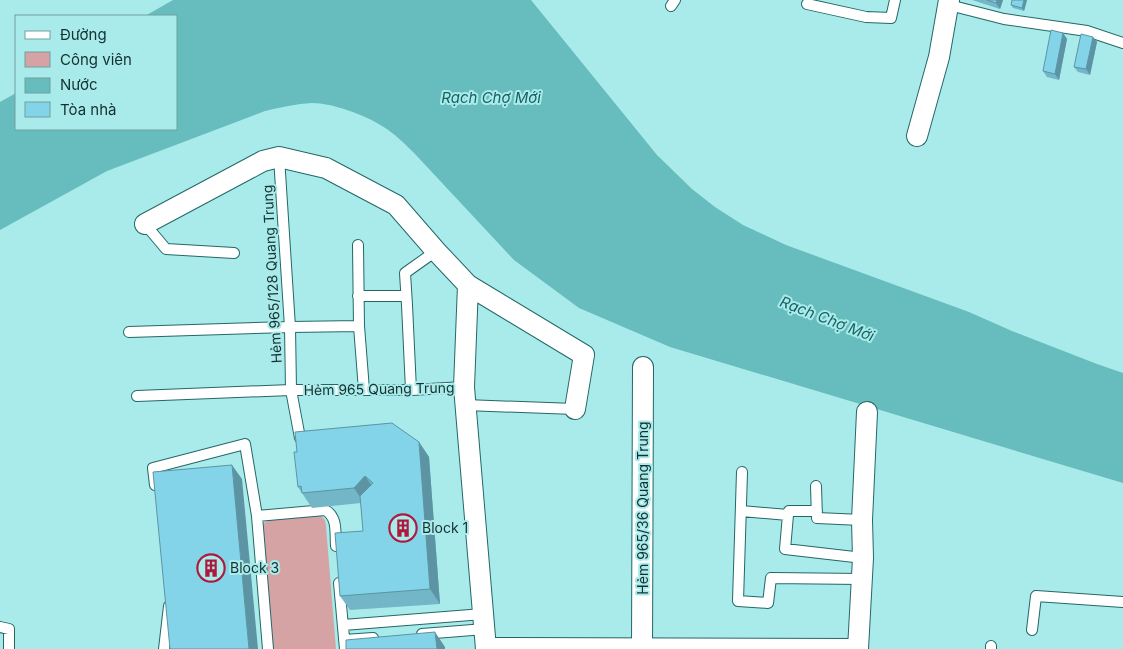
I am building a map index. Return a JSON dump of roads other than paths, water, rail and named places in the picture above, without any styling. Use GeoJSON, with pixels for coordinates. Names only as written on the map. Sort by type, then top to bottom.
{"type":"FeatureCollection","features":[{"type":"Feature","properties":{"kind":"street"},"geometry":{"type":"LineString","coordinates":[[917,136],[939,57],[949,2]]}},
{"type":"Feature","properties":{"kind":"street"},"geometry":{"type":"LineString","coordinates":[[145,224],[263,161],[279,157],[326,168],[396,205],[468,285],[584,355],[575,409]]}},
{"type":"Feature","properties":{"kind":"street"},"geometry":{"type":"LineString","coordinates":[[465,396],[468,285]]}},
{"type":"Feature","properties":{"kind":"street","name":"Hẻm 965/36 Quang Trung"},"geometry":{"type":"LineString","coordinates":[[642,649],[643,367]]}},
{"type":"Feature","properties":{"kind":"street","name":"Hẻm 965 Quang Trung"},"geometry":{"type":"LineString","coordinates":[[465,396],[485,635]]}},
{"type":"Feature","properties":{"kind":"street"},"geometry":{"type":"LineString","coordinates":[[485,635],[642,649],[858,649],[863,558],[862,520],[867,412]]}},
{"type":"Feature","properties":{"kind":"lane"},"geometry":{"type":"LineString","coordinates":[[806,4],[866,17],[891,18],[895,0]]}},
{"type":"Feature","properties":{"kind":"lane"},"geometry":{"type":"LineString","coordinates":[[949,2],[1004,19],[1087,31],[1123,43]]}},
{"type":"Feature","properties":{"kind":"lane","name":"Hẻm 965/128 Quang Trung"},"geometry":{"type":"LineString","coordinates":[[279,157],[290,327],[291,390]]}},
{"type":"Feature","properties":{"kind":"lane"},"geometry":{"type":"LineString","coordinates":[[145,224],[166,249],[234,252]]}},
{"type":"Feature","properties":{"kind":"lane"},"geometry":{"type":"LineString","coordinates":[[358,245],[359,326],[364,390]]}},
{"type":"Feature","properties":{"kind":"lane"},"geometry":{"type":"LineString","coordinates":[[411,390],[404,273],[436,251]]}},
{"type":"Feature","properties":{"kind":"lane"},"geometry":{"type":"LineString","coordinates":[[358,296],[406,296]]}},
{"type":"Feature","properties":{"kind":"lane"},"geometry":{"type":"LineString","coordinates":[[129,332],[359,326]]}},
{"type":"Feature","properties":{"kind":"lane"},"geometry":{"type":"LineString","coordinates":[[137,396],[291,390]]}},
{"type":"Feature","properties":{"kind":"lane","name":"Hẻm 965 Quang Trung"},"geometry":{"type":"LineString","coordinates":[[300,438],[291,390],[411,390],[465,396]]}},
{"type":"Feature","properties":{"kind":"lane"},"geometry":{"type":"LineString","coordinates":[[465,396],[575,409]]}},
{"type":"Feature","properties":{"kind":"lane"},"geometry":{"type":"LineString","coordinates":[[157,496],[153,468],[246,444],[257,516],[268,649]]}},
{"type":"Feature","properties":{"kind":"lane"},"geometry":{"type":"LineString","coordinates":[[742,472],[738,601],[768,603],[771,578],[862,580]]}},
{"type":"Feature","properties":{"kind":"lane"},"geometry":{"type":"LineString","coordinates":[[816,486],[817,518],[862,520]]}},
{"type":"Feature","properties":{"kind":"lane"},"geometry":{"type":"LineString","coordinates":[[257,516],[326,510],[332,514],[334,520],[337,558]]}},
{"type":"Feature","properties":{"kind":"lane"},"geometry":{"type":"LineString","coordinates":[[741,510],[788,515]]}},
{"type":"Feature","properties":{"kind":"lane"},"geometry":{"type":"LineString","coordinates":[[817,512],[789,511],[785,549],[863,558]]}},
{"type":"Feature","properties":{"kind":"lane"},"geometry":{"type":"LineString","coordinates":[[339,577],[344,644],[384,637]]}},
{"type":"Feature","properties":{"kind":"lane"},"geometry":{"type":"LineString","coordinates":[[1032,630],[1036,596],[1123,602]]}},
{"type":"Feature","properties":{"kind":"lane"},"geometry":{"type":"LineString","coordinates":[[164,649],[169,600]]}},
{"type":"Feature","properties":{"kind":"lane"},"geometry":{"type":"LineString","coordinates":[[343,625],[485,635]]}},
{"type":"Feature","properties":{"kind":"lane"},"geometry":{"type":"LineString","coordinates":[[0,627],[9,629],[9,649]]}},
{"type":"Feature","properties":{"kind":"lane"},"geometry":{"type":"LineString","coordinates":[[414,635],[485,635]]}},
{"type":"Feature","properties":{"kind":"water","name":"Rạch Chợ Mới"},"geometry":{"type":"Polygon","coordinates":[[[173,0],[531,0],[657,155],[692,189],[743,225],[786,245],[969,312],[1012,331],[1123,373],[1123,483],[670,347],[579,308],[514,260],[395,135],[367,118],[329,105],[306,103],[265,111],[107,171],[0,230],[0,102],[15,94],[15,130],[178,130],[178,15],[147,15],[173,0]]]}},
{"type":"Feature","properties":{"kind":"place","name":"Block 1"},"geometry":{"type":"Point","coordinates":[403,528]}},
{"type":"Feature","properties":{"kind":"place","name":"Block 3"},"geometry":{"type":"Point","coordinates":[211,568]}}]}
